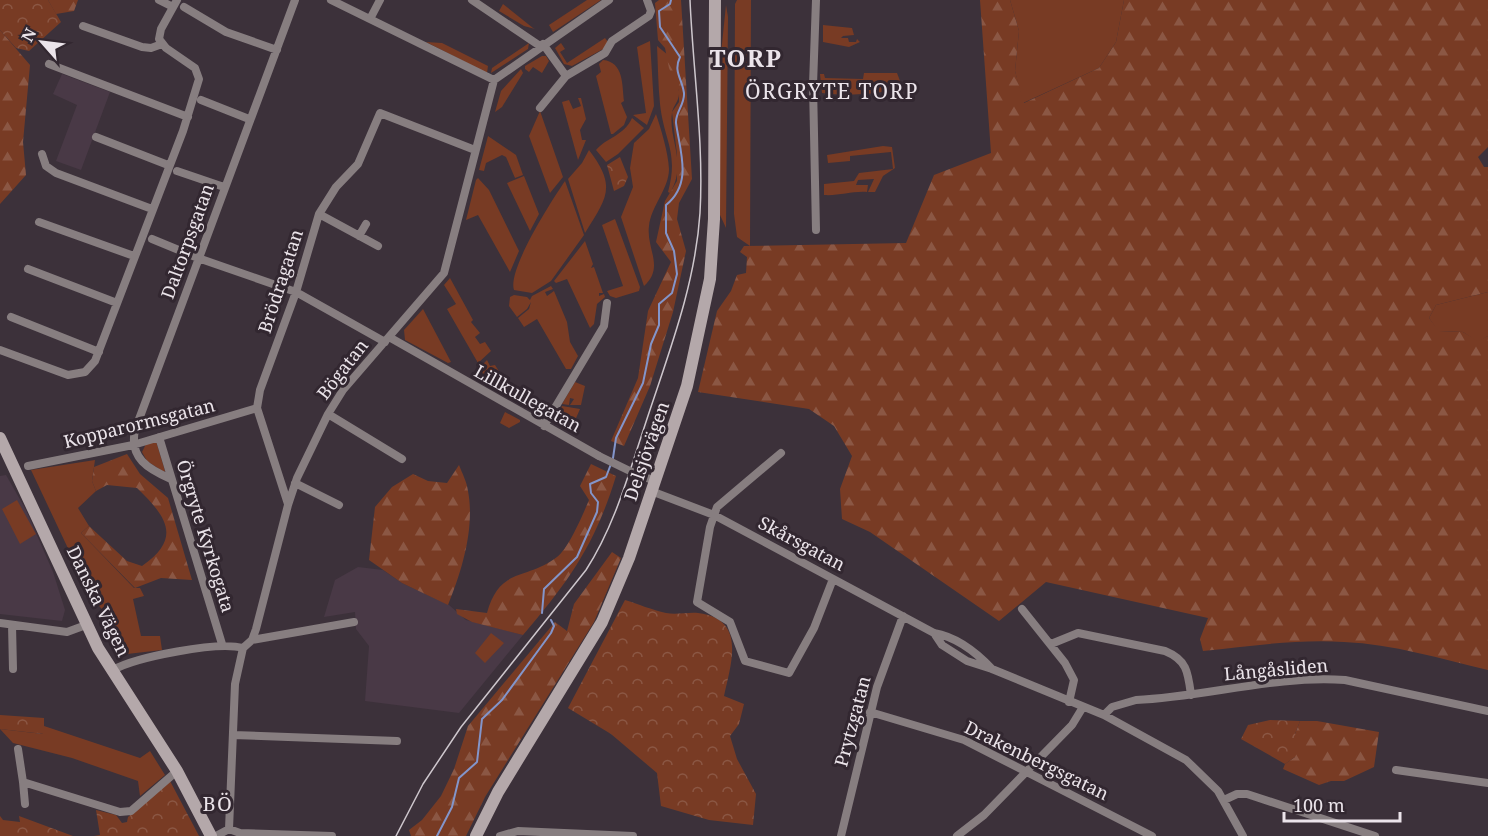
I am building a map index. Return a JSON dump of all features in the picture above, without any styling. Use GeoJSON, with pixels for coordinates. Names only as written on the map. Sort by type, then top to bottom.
{"type":"FeatureCollection","features":[{"type":"Feature","properties":{"kind":"street"},"geometry":{"type":"LineString","coordinates":[[0,350],[68,375],[85,372],[95,362],[188,117],[199,73],[162,44],[159,33],[175,4],[159,0]]}},
{"type":"Feature","properties":{"kind":"street","name":"Daltorpsgatan"},"geometry":{"type":"LineString","coordinates":[[133,445],[135,430],[295,0]]}},
{"type":"Feature","properties":{"kind":"street"},"geometry":{"type":"LineString","coordinates":[[331,0],[494,80],[609,0]]}},
{"type":"Feature","properties":{"kind":"street"},"geometry":{"type":"LineString","coordinates":[[370,19],[380,0]]}},
{"type":"Feature","properties":{"kind":"street"},"geometry":{"type":"LineString","coordinates":[[472,0],[542,45],[566,76]]}},
{"type":"Feature","properties":{"kind":"street"},"geometry":{"type":"LineString","coordinates":[[540,108],[566,76],[605,53],[612,41],[649,16],[647,0]]}},
{"type":"Feature","properties":{"kind":"street","name":"Delsjövägen"},"geometry":{"type":"LineString","coordinates":[[476,836],[501,786],[597,632],[629,558],[687,386],[708,293],[714,219],[715,0]]}},
{"type":"Feature","properties":{"kind":"street","name":"Delsjövägen"},"geometry":{"type":"LineString","coordinates":[[715,39],[724,0]]}},
{"type":"Feature","properties":{"kind":"street"},"geometry":{"type":"LineString","coordinates":[[816,0],[813,85],[816,230]]}},
{"type":"Feature","properties":{"kind":"street"},"geometry":{"type":"LineString","coordinates":[[184,7],[226,32],[277,50]]}},
{"type":"Feature","properties":{"kind":"street"},"geometry":{"type":"LineString","coordinates":[[83,26],[142,46],[151,48],[162,44]]}},
{"type":"Feature","properties":{"kind":"street"},"geometry":{"type":"LineString","coordinates":[[49,64],[188,117]]}},
{"type":"Feature","properties":{"kind":"street","name":"Bögatan"},"geometry":{"type":"LineString","coordinates":[[252,640],[296,481],[328,414],[343,390],[444,273],[494,80]]}},
{"type":"Feature","properties":{"kind":"street"},"geometry":{"type":"LineString","coordinates":[[201,100],[249,119]]}},
{"type":"Feature","properties":{"kind":"street","name":"Brödragatan"},"geometry":{"type":"LineString","coordinates":[[257,408],[260,390],[296,292],[320,214],[336,187],[358,164],[380,113],[475,150]]}},
{"type":"Feature","properties":{"kind":"street"},"geometry":{"type":"LineString","coordinates":[[96,137],[168,165]]}},
{"type":"Feature","properties":{"kind":"street"},"geometry":{"type":"LineString","coordinates":[[42,154],[46,166],[56,173],[152,209]]}},
{"type":"Feature","properties":{"kind":"street"},"geometry":{"type":"LineString","coordinates":[[177,171],[224,187]]}},
{"type":"Feature","properties":{"kind":"street"},"geometry":{"type":"LineString","coordinates":[[320,214],[378,246]]}},
{"type":"Feature","properties":{"kind":"street"},"geometry":{"type":"LineString","coordinates":[[39,222],[134,255]]}},
{"type":"Feature","properties":{"kind":"street"},"geometry":{"type":"LineString","coordinates":[[359,236],[366,224]]}},
{"type":"Feature","properties":{"kind":"street","name":"Lillkullegatan"},"geometry":{"type":"LineString","coordinates":[[152,239],[198,258],[296,292],[634,473],[653,486]]}},
{"type":"Feature","properties":{"kind":"street"},"geometry":{"type":"LineString","coordinates":[[28,269],[117,303]]}},
{"type":"Feature","properties":{"kind":"street"},"geometry":{"type":"LineString","coordinates":[[544,426],[604,326],[608,303]]}},
{"type":"Feature","properties":{"kind":"street"},"geometry":{"type":"LineString","coordinates":[[11,317],[99,352]]}},
{"type":"Feature","properties":{"kind":"street"},"geometry":{"type":"LineString","coordinates":[[257,408],[288,505]]}},
{"type":"Feature","properties":{"kind":"street","name":"Kopparormsgatan"},"geometry":{"type":"LineString","coordinates":[[28,466],[133,445],[257,408]]}},
{"type":"Feature","properties":{"kind":"street"},"geometry":{"type":"LineString","coordinates":[[328,414],[402,459]]}},
{"type":"Feature","properties":{"kind":"street","name":"Örgryte Kyrkogata"},"geometry":{"type":"LineString","coordinates":[[159,437],[222,644]]}},
{"type":"Feature","properties":{"kind":"street","name":"Danska Vägen"},"geometry":{"type":"LineString","coordinates":[[0,438],[86,625],[177,771],[211,836]]}},
{"type":"Feature","properties":{"kind":"street"},"geometry":{"type":"LineString","coordinates":[[133,445],[137,455],[147,466],[171,479]]}},
{"type":"Feature","properties":{"kind":"street"},"geometry":{"type":"LineString","coordinates":[[781,453],[719,505],[714,515],[697,596],[698,604],[730,622],[745,661],[782,673],[789,673],[794,668],[814,628],[833,579]]}},
{"type":"Feature","properties":{"kind":"street"},"geometry":{"type":"LineString","coordinates":[[277,472],[287,480],[296,481],[339,505]]}},
{"type":"Feature","properties":{"kind":"street","name":"Skårsgatan"},"geometry":{"type":"LineString","coordinates":[[653,486],[714,515],[934,633],[949,636],[979,656],[992,669],[1104,715],[1195,767],[1224,800],[1243,836]]}},
{"type":"Feature","properties":{"kind":"street"},"geometry":{"type":"LineString","coordinates":[[1022,609],[1051,644],[1074,680],[1070,702]]}},
{"type":"Feature","properties":{"kind":"street","name":"Prytzgatan"},"geometry":{"type":"LineString","coordinates":[[841,836],[870,712],[883,668],[903,616]]}},
{"type":"Feature","properties":{"kind":"street"},"geometry":{"type":"LineString","coordinates":[[229,829],[235,684],[243,648],[252,640],[354,622]]}},
{"type":"Feature","properties":{"kind":"street"},"geometry":{"type":"LineString","coordinates":[[0,623],[67,632],[86,625]]}},
{"type":"Feature","properties":{"kind":"street"},"geometry":{"type":"LineString","coordinates":[[12,625],[13,669]]}},
{"type":"Feature","properties":{"kind":"street"},"geometry":{"type":"LineString","coordinates":[[1051,644],[1078,633],[1165,651],[1178,656],[1185,663],[1191,695]]}},
{"type":"Feature","properties":{"kind":"street"},"geometry":{"type":"LineString","coordinates":[[112,670],[152,657],[222,644],[243,648]]}},
{"type":"Feature","properties":{"kind":"street","name":"Långåsliden"},"geometry":{"type":"LineString","coordinates":[[1104,715],[1112,707],[1136,700],[1191,695],[1291,680],[1324,679],[1345,680],[1488,711]]}},
{"type":"Feature","properties":{"kind":"street"},"geometry":{"type":"LineString","coordinates":[[957,836],[984,815],[1072,725],[1083,707]]}},
{"type":"Feature","properties":{"kind":"street","name":"Drakenbergsgatan"},"geometry":{"type":"LineString","coordinates":[[870,712],[964,740],[1152,836]]}},
{"type":"Feature","properties":{"kind":"street"},"geometry":{"type":"LineString","coordinates":[[233,735],[397,741]]}},
{"type":"Feature","properties":{"kind":"street"},"geometry":{"type":"LineString","coordinates":[[18,749],[25,804]]}},
{"type":"Feature","properties":{"kind":"street"},"geometry":{"type":"LineString","coordinates":[[23,782],[125,812],[131,811],[177,771]]}},
{"type":"Feature","properties":{"kind":"street"},"geometry":{"type":"LineString","coordinates":[[1396,771],[1488,783]]}},
{"type":"Feature","properties":{"kind":"street"},"geometry":{"type":"LineString","coordinates":[[1224,800],[1237,794],[1247,794],[1375,836]]}},
{"type":"Feature","properties":{"kind":"street"},"geometry":{"type":"LineString","coordinates":[[216,836],[229,829],[240,833],[332,836]]}},
{"type":"Feature","properties":{"kind":"street"},"geometry":{"type":"LineString","coordinates":[[500,836],[517,831],[633,836]]}},
{"type":"Feature","properties":{"kind":"shaded area"},"geometry":{"type":"Polygon","coordinates":[[[62,74],[110,92],[81,170],[56,161],[77,105],[53,94],[62,74]]]}},
{"type":"Feature","properties":{"kind":"shaded area"},"geometry":{"type":"Polygon","coordinates":[[[6,475],[26,510],[53,572],[65,610],[62,621],[0,614],[0,476],[6,475]]]}},
{"type":"Feature","properties":{"kind":"shaded area"},"geometry":{"type":"Polygon","coordinates":[[[358,567],[383,570],[402,583],[449,605],[466,620],[523,635],[459,713],[365,701],[369,646],[356,629],[355,612],[324,617],[335,580],[358,567]]]}},
{"type":"Feature","properties":{"kind":"green space"},"geometry":{"type":"Polygon","coordinates":[[[0,0],[48,0],[61,22],[29,51],[16,48],[0,30],[0,0]]]}},
{"type":"Feature","properties":{"kind":"green space"},"geometry":{"type":"Polygon","coordinates":[[[48,0],[78,0],[74,11],[56,14],[48,0]]]}},
{"type":"Feature","properties":{"kind":"green space"},"geometry":{"type":"Polygon","coordinates":[[[587,0],[601,0],[553,32],[549,25],[587,0]]]}},
{"type":"Feature","properties":{"kind":"green space"},"geometry":{"type":"Polygon","coordinates":[[[659,0],[681,0],[692,179],[679,203],[677,219],[686,251],[673,312],[650,386],[624,446],[611,441],[638,378],[648,311],[671,262],[656,242],[665,201],[677,181],[677,154],[672,112],[679,102],[679,91],[669,68],[665,48],[658,40],[655,3],[659,0]]]}},
{"type":"Feature","properties":{"kind":"green space"},"geometry":{"type":"Polygon","coordinates":[[[737,0],[751,0],[750,246],[737,237],[734,214],[735,4],[737,0]]]}},
{"type":"Feature","properties":{"kind":"green space"},"geometry":{"type":"Polygon","coordinates":[[[980,0],[1010,0],[1019,31],[1015,71],[1024,103],[1099,68],[1116,42],[1124,0],[1488,0],[1488,147],[1478,157],[1484,167],[1488,167],[1488,292],[1436,305],[1429,318],[1439,331],[1463,332],[1478,341],[1488,336],[1488,670],[1399,649],[1362,643],[1291,642],[1203,651],[1200,639],[1208,618],[1046,582],[999,621],[870,532],[842,519],[840,489],[852,456],[834,426],[809,409],[698,392],[717,311],[731,291],[737,275],[746,273],[747,257],[740,252],[744,246],[906,243],[934,175],[991,153],[980,0]]]}},
{"type":"Feature","properties":{"kind":"green space"},"geometry":{"type":"Polygon","coordinates":[[[1010,0],[1124,0],[1116,42],[1099,68],[1023,103],[1015,71],[1019,31],[1010,0]]]}},
{"type":"Feature","properties":{"kind":"green space"},"geometry":{"type":"Polygon","coordinates":[[[503,4],[535,29],[524,26],[499,11],[503,4]]]}},
{"type":"Feature","properties":{"kind":"green space"},"geometry":{"type":"Polygon","coordinates":[[[726,5],[728,17],[726,228],[720,215],[720,63],[726,5]]]}},
{"type":"Feature","properties":{"kind":"green space"},"geometry":{"type":"Polygon","coordinates":[[[823,25],[852,28],[854,35],[841,38],[848,38],[849,42],[856,42],[857,39],[860,42],[849,47],[823,42],[823,25]]]}},
{"type":"Feature","properties":{"kind":"green space"},"geometry":{"type":"Polygon","coordinates":[[[0,30],[30,65],[23,142],[26,175],[0,204],[0,30]]]}},
{"type":"Feature","properties":{"kind":"green space"},"geometry":{"type":"Polygon","coordinates":[[[605,38],[608,42],[605,48],[572,66],[564,64],[555,48],[561,43],[565,49],[560,52],[567,63],[605,38]]]}},
{"type":"Feature","properties":{"kind":"green space"},"geometry":{"type":"Polygon","coordinates":[[[650,41],[654,106],[647,125],[633,115],[646,113],[637,47],[650,41]]]}},
{"type":"Feature","properties":{"kind":"green space"},"geometry":{"type":"Polygon","coordinates":[[[426,42],[442,43],[488,66],[487,73],[426,42]]]}},
{"type":"Feature","properties":{"kind":"green space"},"geometry":{"type":"Polygon","coordinates":[[[529,43],[528,49],[491,73],[492,68],[529,43]]]}},
{"type":"Feature","properties":{"kind":"green space"},"geometry":{"type":"Polygon","coordinates":[[[657,46],[668,55],[679,91],[673,110],[672,123],[677,171],[670,193],[668,192],[672,167],[660,104],[657,46]]]}},
{"type":"Feature","properties":{"kind":"green space"},"geometry":{"type":"Polygon","coordinates":[[[546,56],[549,61],[542,73],[533,67],[529,72],[525,69],[525,66],[546,56]]]}},
{"type":"Feature","properties":{"kind":"green space"},"geometry":{"type":"Polygon","coordinates":[[[603,60],[615,65],[621,75],[624,101],[621,103],[627,117],[624,125],[613,134],[611,134],[596,76],[601,72],[599,64],[603,60]]]}},
{"type":"Feature","properties":{"kind":"green space"},"geometry":{"type":"Polygon","coordinates":[[[521,69],[523,73],[502,107],[495,112],[501,91],[521,69]]]}},
{"type":"Feature","properties":{"kind":"green space"},"geometry":{"type":"Polygon","coordinates":[[[864,73],[897,73],[902,86],[875,93],[822,93],[820,74],[824,74],[825,78],[863,79],[864,73]]]}},
{"type":"Feature","properties":{"kind":"green space"},"geometry":{"type":"Polygon","coordinates":[[[578,98],[581,98],[586,119],[580,130],[582,140],[586,140],[578,160],[562,102],[569,100],[573,109],[581,106],[578,98]]]}},
{"type":"Feature","properties":{"kind":"green space"},"geometry":{"type":"Polygon","coordinates":[[[540,111],[563,177],[550,193],[529,136],[540,111]]]}},
{"type":"Feature","properties":{"kind":"green space"},"geometry":{"type":"Polygon","coordinates":[[[656,114],[666,148],[669,169],[666,184],[650,219],[649,234],[654,265],[650,279],[644,286],[621,217],[633,187],[630,168],[634,143],[649,129],[656,114]]]}},
{"type":"Feature","properties":{"kind":"green space"},"geometry":{"type":"Polygon","coordinates":[[[632,118],[644,128],[618,154],[606,162],[596,150],[625,129],[632,118]]]}},
{"type":"Feature","properties":{"kind":"green space"},"geometry":{"type":"Polygon","coordinates":[[[488,136],[516,155],[523,175],[515,178],[506,157],[502,155],[486,163],[484,171],[479,170],[488,136]]]}},
{"type":"Feature","properties":{"kind":"green space"},"geometry":{"type":"Polygon","coordinates":[[[883,146],[892,147],[895,168],[883,176],[875,192],[868,192],[874,179],[858,180],[856,185],[868,185],[867,192],[824,195],[824,184],[854,181],[859,173],[893,169],[891,152],[850,156],[850,161],[828,163],[827,155],[883,146]]]}},
{"type":"Feature","properties":{"kind":"green space"},"geometry":{"type":"Polygon","coordinates":[[[589,150],[603,174],[606,192],[599,210],[585,233],[568,179],[582,163],[589,150]]]}},
{"type":"Feature","properties":{"kind":"green space"},"geometry":{"type":"Polygon","coordinates":[[[620,157],[628,177],[624,186],[614,191],[607,165],[620,157]]]}},
{"type":"Feature","properties":{"kind":"green space"},"geometry":{"type":"Polygon","coordinates":[[[524,176],[539,214],[530,231],[507,183],[524,176]]]}},
{"type":"Feature","properties":{"kind":"green space"},"geometry":{"type":"Polygon","coordinates":[[[478,178],[489,190],[519,251],[510,272],[478,215],[466,220],[478,178]]]}},
{"type":"Feature","properties":{"kind":"green space"},"geometry":{"type":"Polygon","coordinates":[[[565,181],[584,235],[551,281],[532,293],[514,290],[517,267],[524,252],[565,181]]]}},
{"type":"Feature","properties":{"kind":"green space"},"geometry":{"type":"Polygon","coordinates":[[[615,219],[640,287],[639,291],[616,298],[610,296],[607,291],[623,286],[602,225],[615,219]]]}},
{"type":"Feature","properties":{"kind":"green space"},"geometry":{"type":"Polygon","coordinates":[[[585,241],[593,264],[591,268],[594,267],[603,293],[599,293],[599,296],[604,294],[605,297],[597,304],[594,324],[590,328],[567,279],[556,283],[554,281],[585,241]]]}},
{"type":"Feature","properties":{"kind":"green space"},"geometry":{"type":"Polygon","coordinates":[[[450,278],[473,320],[471,322],[480,333],[475,337],[480,344],[485,342],[491,351],[478,363],[447,309],[456,304],[444,285],[450,278]]]}},
{"type":"Feature","properties":{"kind":"green space"},"geometry":{"type":"Polygon","coordinates":[[[551,286],[553,289],[545,292],[547,296],[554,291],[567,322],[570,342],[578,356],[571,369],[566,369],[537,319],[524,327],[518,318],[529,309],[531,302],[527,309],[517,317],[509,306],[510,297],[514,295],[527,297],[530,300],[532,296],[551,286]]]}},
{"type":"Feature","properties":{"kind":"green space"},"geometry":{"type":"Polygon","coordinates":[[[1488,292],[1488,336],[1478,342],[1463,332],[1438,331],[1429,318],[1436,305],[1488,292]]]}},
{"type":"Feature","properties":{"kind":"green space"},"geometry":{"type":"Polygon","coordinates":[[[423,309],[451,362],[448,363],[405,340],[404,330],[423,309]]]}},
{"type":"Feature","properties":{"kind":"green space"},"geometry":{"type":"Polygon","coordinates":[[[487,360],[490,366],[495,365],[505,381],[498,384],[500,389],[506,384],[511,394],[510,397],[472,376],[487,360]]]}},
{"type":"Feature","properties":{"kind":"green space"},"geometry":{"type":"Polygon","coordinates":[[[575,382],[585,386],[581,405],[570,405],[574,399],[570,398],[569,405],[562,404],[575,382]]]}},
{"type":"Feature","properties":{"kind":"green space"},"geometry":{"type":"Polygon","coordinates":[[[562,406],[580,409],[570,432],[559,426],[556,420],[562,406]]]}},
{"type":"Feature","properties":{"kind":"green space"},"geometry":{"type":"Polygon","coordinates":[[[505,412],[520,422],[509,428],[500,423],[505,412]]]}},
{"type":"Feature","properties":{"kind":"green space"},"geometry":{"type":"Polygon","coordinates":[[[156,441],[164,472],[147,461],[142,452],[146,444],[156,441]]]}},
{"type":"Feature","properties":{"kind":"green space"},"geometry":{"type":"Polygon","coordinates":[[[127,454],[140,474],[168,498],[192,580],[161,578],[135,588],[81,533],[89,526],[127,561],[142,566],[163,546],[166,527],[162,518],[137,488],[107,485],[96,491],[92,481],[94,467],[127,454]]]}},
{"type":"Feature","properties":{"kind":"green space"},"geometry":{"type":"Polygon","coordinates":[[[95,460],[92,481],[96,491],[78,508],[89,526],[81,533],[134,588],[140,588],[144,596],[133,599],[141,636],[160,636],[162,650],[127,654],[105,613],[90,595],[31,470],[95,460]]]}},
{"type":"Feature","properties":{"kind":"green space"},"geometry":{"type":"Polygon","coordinates":[[[591,464],[616,476],[608,500],[579,561],[523,635],[472,622],[457,614],[456,609],[487,613],[492,598],[507,581],[546,564],[562,553],[589,500],[580,486],[591,464]]]}},
{"type":"Feature","properties":{"kind":"green space"},"geometry":{"type":"Polygon","coordinates":[[[459,465],[466,481],[470,519],[466,549],[448,605],[402,583],[369,560],[375,507],[392,487],[413,474],[428,481],[447,483],[459,465]]]}},
{"type":"Feature","properties":{"kind":"green space"},"geometry":{"type":"Polygon","coordinates":[[[17,500],[36,534],[20,544],[2,509],[17,500]]]}},
{"type":"Feature","properties":{"kind":"green space"},"geometry":{"type":"Polygon","coordinates":[[[612,552],[621,558],[594,622],[485,797],[466,836],[411,836],[409,830],[422,820],[441,796],[454,769],[468,726],[555,622],[567,631],[574,604],[612,552]]]}},
{"type":"Feature","properties":{"kind":"green space"},"geometry":{"type":"Polygon","coordinates":[[[625,600],[666,613],[698,613],[713,617],[724,624],[730,633],[732,657],[724,696],[744,704],[739,724],[730,736],[737,759],[756,794],[753,825],[709,820],[661,806],[657,773],[611,734],[568,708],[625,600]]]}},
{"type":"Feature","properties":{"kind":"green space"},"geometry":{"type":"Polygon","coordinates":[[[491,633],[504,643],[485,663],[475,653],[491,633]]]}},
{"type":"Feature","properties":{"kind":"green space"},"geometry":{"type":"Polygon","coordinates":[[[0,715],[44,718],[44,734],[0,729],[0,715]]]}},
{"type":"Feature","properties":{"kind":"green space"},"geometry":{"type":"Polygon","coordinates":[[[1270,720],[1300,721],[1295,734],[1302,744],[1295,757],[1285,764],[1241,739],[1248,725],[1270,720]]]}},
{"type":"Feature","properties":{"kind":"green space"},"geometry":{"type":"Polygon","coordinates":[[[1300,721],[1317,721],[1379,732],[1374,767],[1344,781],[1331,781],[1319,785],[1283,769],[1285,764],[1295,757],[1295,734],[1300,721]]]}},
{"type":"Feature","properties":{"kind":"green space"},"geometry":{"type":"Polygon","coordinates":[[[44,726],[140,758],[150,751],[165,775],[140,796],[138,781],[72,758],[13,743],[0,729],[43,734],[44,726]]]}},
{"type":"Feature","properties":{"kind":"green space"},"geometry":{"type":"Polygon","coordinates":[[[170,781],[199,836],[94,836],[100,835],[96,810],[116,815],[122,823],[127,822],[128,817],[170,781]]]}},
{"type":"Feature","properties":{"kind":"green space"},"geometry":{"type":"Polygon","coordinates":[[[0,816],[3,820],[20,822],[19,816],[73,836],[0,836],[0,816]]]}},
{"type":"Feature","properties":{"kind":"waterway"},"geometry":{"type":"LineString","coordinates":[[613,458],[616,438],[643,383],[651,344],[659,325],[659,304],[672,293],[677,274],[674,251],[666,233],[666,205],[680,187],[682,177],[682,156],[676,123],[684,93],[677,67],[680,57],[660,27],[659,11],[670,4],[671,0]]}},
{"type":"Feature","properties":{"kind":"waterway"},"geometry":{"type":"LineString","coordinates":[[542,613],[544,589],[577,557],[597,512],[598,502],[591,493],[590,484],[606,477],[611,464]]}},
{"type":"Feature","properties":{"kind":"waterway"},"geometry":{"type":"LineString","coordinates":[[437,836],[452,807],[459,778],[477,762],[482,719],[502,700],[551,633],[554,626],[551,620]]}},
{"type":"Feature","properties":{"kind":"tram line"},"geometry":{"type":"LineString","coordinates":[[396,836],[423,784],[461,727],[586,570],[605,536],[626,483],[679,322],[697,241],[701,160],[690,0]]}},
{"type":"Feature","properties":{"kind":"district","name":"TORP"},"geometry":{"type":"Point","coordinates":[746,57]}},
{"type":"Feature","properties":{"kind":"district","name":"ÖRGRYTE TORP"},"geometry":{"type":"Point","coordinates":[832,91]}},
{"type":"Feature","properties":{"kind":"district","name":"BÖ"},"geometry":{"type":"Point","coordinates":[218,803]}}]}
